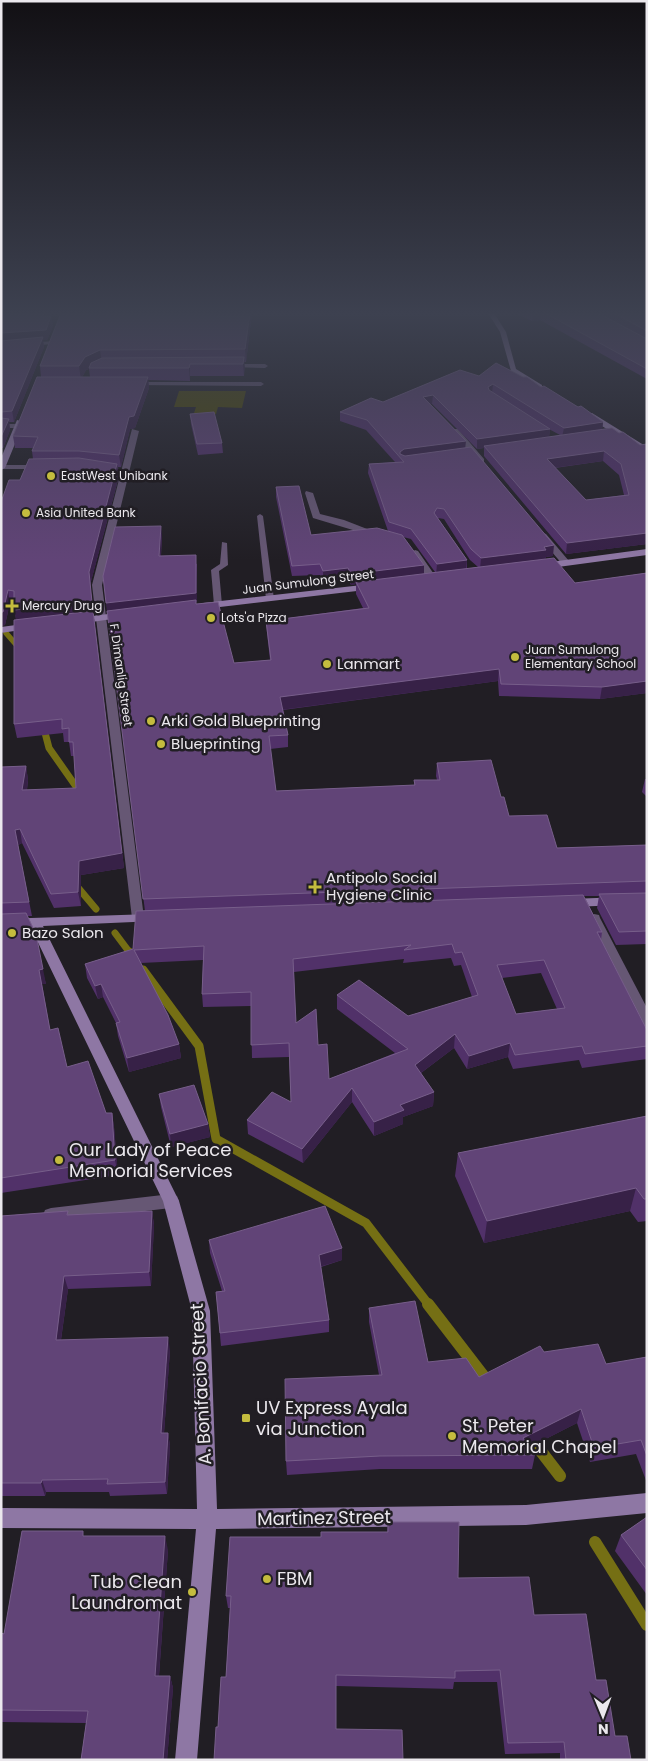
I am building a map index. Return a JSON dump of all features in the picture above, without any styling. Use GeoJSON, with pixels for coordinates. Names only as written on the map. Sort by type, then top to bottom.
{"type":"FeatureCollection","features":[{"type":"Feature","properties":{"kind":"street"},"geometry":{"type":"LineString","coordinates":[[578,409],[647,450]]}},
{"type":"Feature","properties":{"kind":"street"},"geometry":{"type":"LineString","coordinates":[[22,417],[1,468],[47,466]]}},
{"type":"Feature","properties":{"kind":"street"},"geometry":{"type":"LineString","coordinates":[[446,423],[471,454],[487,468]]}},
{"type":"Feature","properties":{"kind":"street","name":"F. Dimanlig Street"},"geometry":{"type":"LineString","coordinates":[[136,432],[121,471],[97,585],[138,918]]}},
{"type":"Feature","properties":{"kind":"street"},"geometry":{"type":"LineString","coordinates":[[610,434],[619,433]]}},
{"type":"Feature","properties":{"kind":"street"},"geometry":{"type":"LineString","coordinates":[[471,454],[485,452]]}},
{"type":"Feature","properties":{"kind":"street"},"geometry":{"type":"LineString","coordinates":[[309,493],[316,516],[387,537]]}},
{"type":"Feature","properties":{"kind":"street"},"geometry":{"type":"LineString","coordinates":[[535,526],[566,563]]}},
{"type":"Feature","properties":{"kind":"street"},"geometry":{"type":"LineString","coordinates":[[410,546],[432,580]]}},
{"type":"Feature","properties":{"kind":"street"},"geometry":{"type":"LineString","coordinates":[[536,566],[647,552]]}},
{"type":"Feature","properties":{"kind":"street","name":"Juan Sumulong Street"},"geometry":{"type":"LineString","coordinates":[[188,608],[385,585]]}},
{"type":"Feature","properties":{"kind":"street"},"geometry":{"type":"LineString","coordinates":[[70,622],[129,615]]}},
{"type":"Feature","properties":{"kind":"street"},"geometry":{"type":"LineString","coordinates":[[1,630],[41,625]]}},
{"type":"Feature","properties":{"kind":"street"},"geometry":{"type":"LineString","coordinates":[[556,904],[647,900]]}},
{"type":"Feature","properties":{"kind":"street"},"geometry":{"type":"LineString","coordinates":[[586,903],[647,1022]]}},
{"type":"Feature","properties":{"kind":"street"},"geometry":{"type":"LineString","coordinates":[[1,923],[167,917]]}},
{"type":"Feature","properties":{"kind":"street","name":"A. Bonifacio Street"},"geometry":{"type":"LineString","coordinates":[[34,923],[171,1201],[201,1311],[207,1519],[186,1760]]}},
{"type":"Feature","properties":{"kind":"street"},"geometry":{"type":"LineString","coordinates":[[39,1216],[171,1201]]}},
{"type":"Feature","properties":{"kind":"street","name":"Martinez Street"},"geometry":{"type":"LineString","coordinates":[[1,1518],[207,1519],[526,1515],[647,1503]]}},
{"type":"Feature","properties":{"kind":"lane"},"geometry":{"type":"LineString","coordinates":[[1,426],[18,426]]}},
{"type":"Feature","properties":{"kind":"lane"},"geometry":{"type":"LineString","coordinates":[[260,516],[270,598]]}},
{"type":"Feature","properties":{"kind":"lane"},"geometry":{"type":"LineString","coordinates":[[218,604],[215,570],[224,565],[224,543]]}},
{"type":"Feature","properties":{"kind":"shaded area"},"geometry":{"type":"Polygon","coordinates":[[[178,395],[245,395],[242,408],[218,407],[216,414],[194,413],[196,407],[174,407],[178,395]]]}},
{"type":"Feature","properties":{"kind":"building"},"geometry":{"type":"Polygon","coordinates":[[[1,395],[19,395],[12,411],[1,412],[1,395]]]}},
{"type":"Feature","properties":{"kind":"building"},"geometry":{"type":"Polygon","coordinates":[[[30,395],[141,395],[134,416],[129,417],[119,455],[79,451],[32,451],[38,437],[13,436],[30,395]]]}},
{"type":"Feature","properties":{"kind":"building"},"geometry":{"type":"Polygon","coordinates":[[[399,395],[432,395],[423,397],[466,441],[404,449],[400,454],[405,456],[471,447],[554,545],[544,547],[546,550],[481,558],[471,549],[444,509],[437,508],[434,513],[467,560],[437,564],[411,529],[389,522],[369,464],[404,462],[367,420],[340,412],[371,398],[383,402],[399,395]]]}},
{"type":"Feature","properties":{"kind":"building"},"geometry":{"type":"Polygon","coordinates":[[[433,395],[497,395],[550,429],[477,439],[433,395]]]}},
{"type":"Feature","properties":{"kind":"building"},"geometry":{"type":"Polygon","coordinates":[[[511,395],[559,395],[578,407],[581,406],[603,422],[564,428],[511,395]]]}},
{"type":"Feature","properties":{"kind":"building"},"geometry":{"type":"Polygon","coordinates":[[[214,412],[222,443],[197,444],[190,414],[214,412]]]}},
{"type":"Feature","properties":{"kind":"building"},"geometry":{"type":"Polygon","coordinates":[[[1,418],[9,419],[1,437],[1,418]]]}},
{"type":"Feature","properties":{"kind":"building"},"geometry":{"type":"Polygon","coordinates":[[[612,428],[619,433],[623,432],[640,445],[647,444],[647,533],[567,543],[484,446],[612,428]],[[604,451],[547,459],[586,500],[629,495],[621,464],[604,451]]]}},
{"type":"Feature","properties":{"kind":"building"},"geometry":{"type":"Polygon","coordinates":[[[79,458],[117,464],[89,572],[92,602],[14,610],[14,591],[8,590],[3,612],[1,612],[1,502],[9,480],[20,480],[29,459],[79,458]]]}},
{"type":"Feature","properties":{"kind":"building"},"geometry":{"type":"Polygon","coordinates":[[[299,486],[311,535],[377,528],[402,535],[424,565],[351,574],[348,568],[323,571],[320,564],[292,566],[276,487],[299,486]]]}},
{"type":"Feature","properties":{"kind":"building"},"geometry":{"type":"Polygon","coordinates":[[[161,526],[159,556],[196,555],[196,593],[106,603],[103,576],[115,527],[161,526]]]}},
{"type":"Feature","properties":{"kind":"building"},"geometry":{"type":"Polygon","coordinates":[[[554,558],[575,583],[647,573],[647,681],[602,687],[501,684],[499,669],[280,697],[288,735],[269,736],[276,791],[415,785],[414,780],[440,780],[437,763],[491,760],[501,797],[504,797],[509,816],[547,815],[557,848],[647,845],[647,881],[143,899],[107,611],[196,600],[196,604],[218,602],[234,663],[271,660],[266,621],[369,608],[356,582],[554,558]]]}},
{"type":"Feature","properties":{"kind":"building"},"geometry":{"type":"Polygon","coordinates":[[[93,611],[122,853],[79,861],[78,892],[51,894],[20,829],[15,830],[29,902],[1,903],[1,767],[26,766],[22,790],[76,788],[73,742],[69,742],[69,728],[62,729],[62,719],[14,724],[14,620],[93,611]]]}},
{"type":"Feature","properties":{"kind":"building"},"geometry":{"type":"Polygon","coordinates":[[[647,893],[647,931],[619,932],[599,894],[647,893]]]}},
{"type":"Feature","properties":{"kind":"building"},"geometry":{"type":"Polygon","coordinates":[[[583,895],[602,932],[597,932],[647,1030],[647,1046],[585,1054],[582,1046],[515,1055],[510,1043],[469,1056],[455,1034],[415,1065],[434,1092],[400,1105],[404,1110],[374,1122],[352,1088],[302,1149],[247,1120],[272,1092],[291,1102],[289,1043],[251,1045],[251,992],[202,994],[204,946],[134,950],[168,1015],[179,1044],[127,1058],[116,1023],[120,1022],[101,984],[95,986],[85,964],[133,949],[136,911],[583,895]],[[452,944],[404,950],[411,945],[293,959],[296,1023],[316,1009],[318,1045],[327,1044],[329,1079],[408,1049],[337,995],[359,980],[408,1016],[478,995],[462,952],[455,953],[452,944]],[[544,960],[497,965],[516,1014],[565,1008],[544,960]]]}},
{"type":"Feature","properties":{"kind":"building"},"geometry":{"type":"Polygon","coordinates":[[[26,913],[36,934],[43,969],[39,970],[50,1030],[58,1028],[67,1067],[88,1061],[106,1113],[112,1113],[115,1160],[1,1178],[1,914],[26,913]]]}},
{"type":"Feature","properties":{"kind":"building"},"geometry":{"type":"Polygon","coordinates":[[[194,1085],[208,1124],[170,1134],[159,1094],[194,1085]]]}},
{"type":"Feature","properties":{"kind":"building"},"geometry":{"type":"Polygon","coordinates":[[[647,1116],[647,1199],[644,1199],[636,1188],[487,1221],[458,1153],[647,1116]]]}},
{"type":"Feature","properties":{"kind":"building"},"geometry":{"type":"Polygon","coordinates":[[[325,1206],[342,1248],[319,1255],[329,1320],[220,1333],[216,1292],[225,1291],[209,1240],[325,1206]]]}},
{"type":"Feature","properties":{"kind":"building"},"geometry":{"type":"Polygon","coordinates":[[[68,1211],[67,1215],[152,1211],[149,1272],[64,1276],[56,1340],[168,1337],[161,1433],[168,1433],[165,1482],[107,1484],[108,1479],[1,1483],[1,1216],[68,1211]]]}},
{"type":"Feature","properties":{"kind":"building"},"geometry":{"type":"Polygon","coordinates":[[[415,1301],[428,1362],[466,1358],[479,1377],[540,1346],[544,1352],[598,1344],[606,1364],[647,1357],[647,1456],[641,1440],[594,1448],[581,1409],[523,1438],[535,1455],[380,1456],[286,1461],[285,1379],[382,1375],[369,1308],[415,1301]]]}},
{"type":"Feature","properties":{"kind":"building"},"geometry":{"type":"Polygon","coordinates":[[[647,1517],[647,1570],[621,1535],[647,1517]]]}},
{"type":"Feature","properties":{"kind":"building"},"geometry":{"type":"Polygon","coordinates":[[[388,1522],[459,1522],[458,1578],[529,1577],[534,1615],[586,1614],[596,1680],[606,1680],[615,1736],[627,1736],[631,1760],[566,1760],[564,1742],[508,1743],[500,1670],[455,1671],[455,1678],[336,1675],[336,1729],[402,1730],[403,1760],[214,1760],[221,1677],[226,1677],[231,1596],[226,1596],[230,1537],[321,1537],[321,1532],[388,1532],[388,1522]]]}},
{"type":"Feature","properties":{"kind":"building"},"geometry":{"type":"Polygon","coordinates":[[[22,1531],[83,1531],[83,1536],[165,1536],[155,1676],[170,1676],[163,1760],[81,1760],[88,1711],[1,1710],[1,1633],[4,1634],[22,1531]]]}},
{"type":"Feature","properties":{"kind":"waterway"},"geometry":{"type":"LineString","coordinates":[[6,633],[20,649]]}},
{"type":"Feature","properties":{"kind":"waterway"},"geometry":{"type":"LineString","coordinates":[[43,725],[49,748],[82,795]]}},
{"type":"Feature","properties":{"kind":"waterway"},"geometry":{"type":"LineString","coordinates":[[75,884],[96,909]]}},
{"type":"Feature","properties":{"kind":"waterway"},"geometry":{"type":"LineString","coordinates":[[115,933],[130,953]]}},
{"type":"Feature","properties":{"kind":"waterway"},"geometry":{"type":"LineString","coordinates":[[129,952],[133,957]]}},
{"type":"Feature","properties":{"kind":"waterway"},"geometry":{"type":"LineString","coordinates":[[143,970],[199,1046],[216,1139],[366,1223],[429,1305]]}},
{"type":"Feature","properties":{"kind":"waterway"},"geometry":{"type":"LineString","coordinates":[[428,1304],[488,1382]]}},
{"type":"Feature","properties":{"kind":"waterway"},"geometry":{"type":"LineString","coordinates":[[530,1437],[560,1476]]}},
{"type":"Feature","properties":{"kind":"waterway"},"geometry":{"type":"LineString","coordinates":[[595,1542],[647,1625]]}},
{"type":"Feature","properties":{"kind":"place","name":"EastWest Unibank"},"geometry":{"type":"Point","coordinates":[51,476]}},
{"type":"Feature","properties":{"kind":"place","name":"Asia United Bank"},"geometry":{"type":"Point","coordinates":[26,513]}},
{"type":"Feature","properties":{"kind":"place","name":"Mercury Drug"},"geometry":{"type":"Point","coordinates":[12,606]}},
{"type":"Feature","properties":{"kind":"place","name":"Lots'a Pizza"},"geometry":{"type":"Point","coordinates":[211,618]}},
{"type":"Feature","properties":{"kind":"place","name":"Juan Sumulong Elementary School"},"geometry":{"type":"Point","coordinates":[515,657]}},
{"type":"Feature","properties":{"kind":"place","name":"Lanmart"},"geometry":{"type":"Point","coordinates":[327,664]}},
{"type":"Feature","properties":{"kind":"place","name":"Arki Gold Blueprinting"},"geometry":{"type":"Point","coordinates":[151,721]}},
{"type":"Feature","properties":{"kind":"place","name":"Blueprinting"},"geometry":{"type":"Point","coordinates":[161,744]}},
{"type":"Feature","properties":{"kind":"place","name":"Antipolo Social Hygiene Clinic"},"geometry":{"type":"Point","coordinates":[315,887]}},
{"type":"Feature","properties":{"kind":"place","name":"Bazo Salon"},"geometry":{"type":"Point","coordinates":[12,933]}},
{"type":"Feature","properties":{"kind":"place","name":"Our Lady of Peace Memorial Services"},"geometry":{"type":"Point","coordinates":[59,1160]}},
{"type":"Feature","properties":{"kind":"place","name":"UV Express Ayala via Junction"},"geometry":{"type":"Point","coordinates":[246,1418]}},
{"type":"Feature","properties":{"kind":"place","name":"St. Peter Memorial Chapel"},"geometry":{"type":"Point","coordinates":[452,1436]}},
{"type":"Feature","properties":{"kind":"place","name":"FBM"},"geometry":{"type":"Point","coordinates":[267,1579]}},
{"type":"Feature","properties":{"kind":"place","name":"Tub Clean Laundromat"},"geometry":{"type":"Point","coordinates":[192,1592]}}]}
